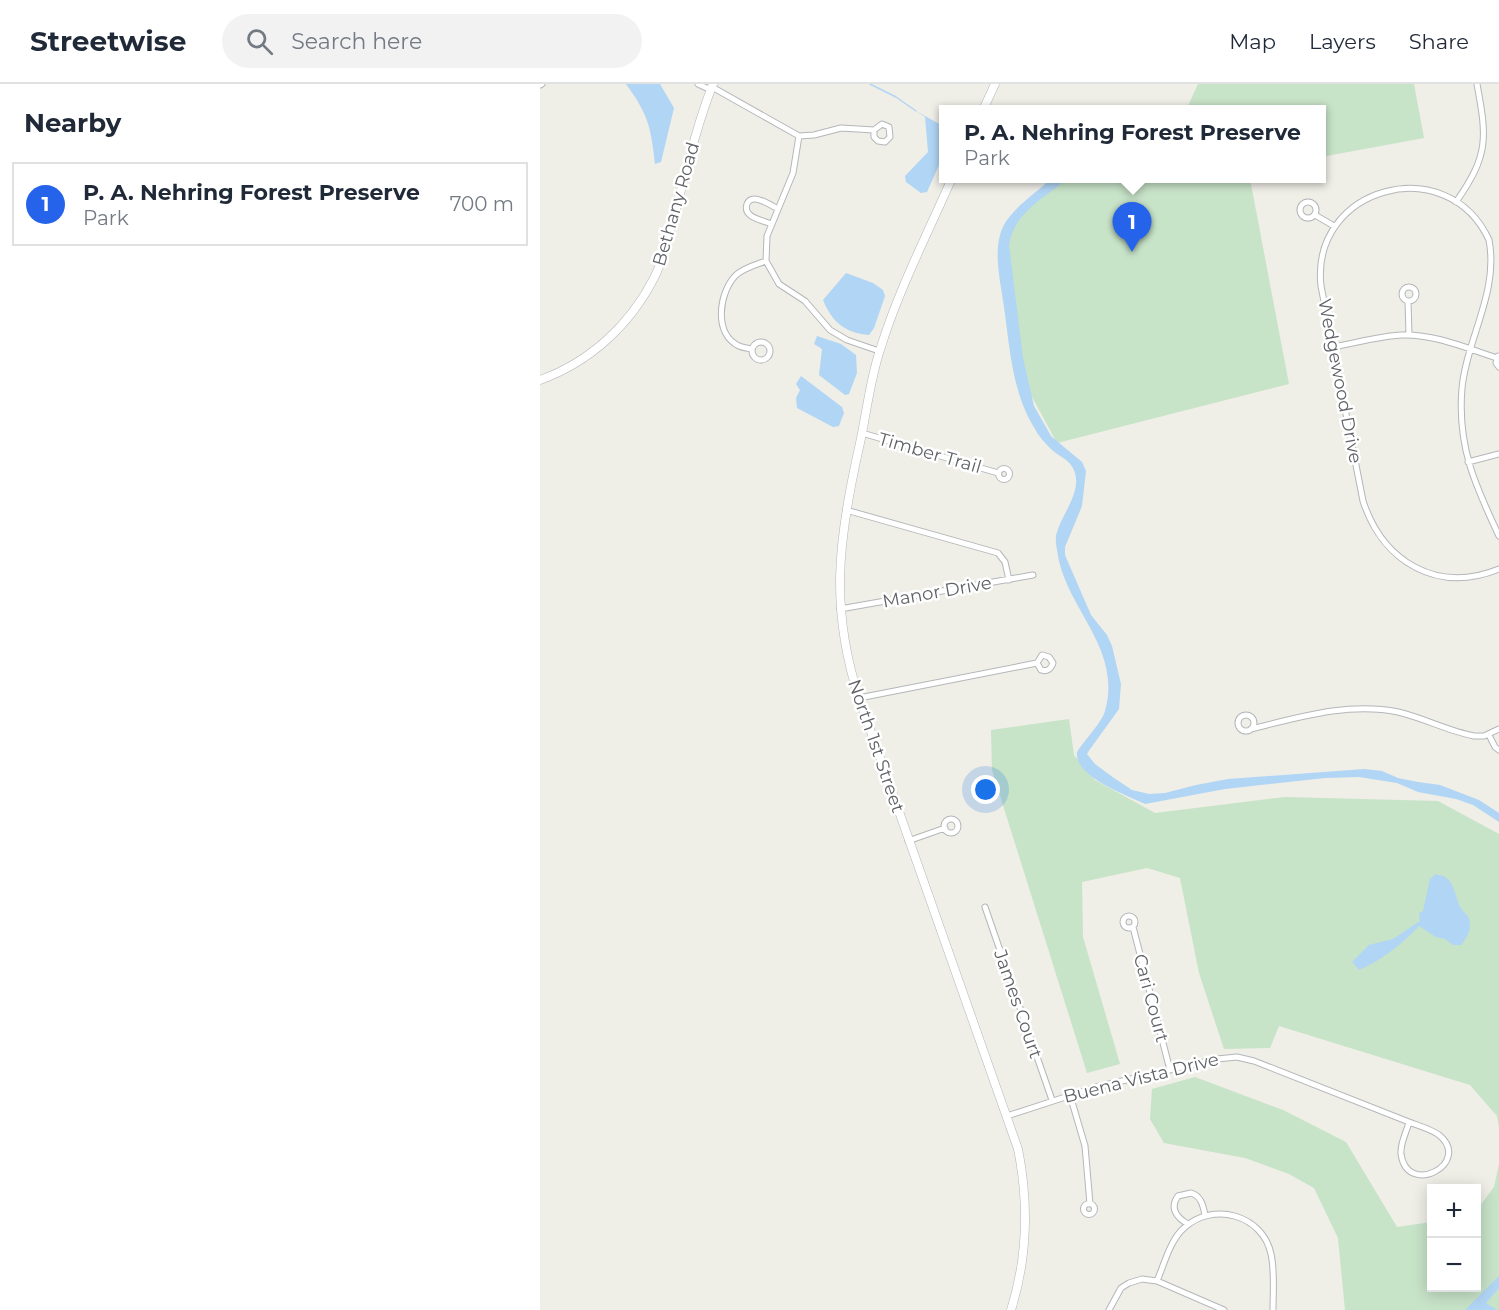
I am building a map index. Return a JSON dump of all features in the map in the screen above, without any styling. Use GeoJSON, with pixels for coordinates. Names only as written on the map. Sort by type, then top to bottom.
{"type":"FeatureCollection","features":[{"type":"Feature","properties":{"kind":"street"},"geometry":{"type":"LineString","coordinates":[[698,84],[712,87],[799,136],[814,135],[841,128],[874,130]]}},
{"type":"Feature","properties":{"kind":"street"},"geometry":{"type":"LineString","coordinates":[[986,105],[995,84]]}},
{"type":"Feature","properties":{"kind":"street"},"geometry":{"type":"LineString","coordinates":[[1477,84],[1484,123],[1484,147],[1474,174],[1456,202],[1471,214],[1485,233],[1491,244],[1496,264],[1493,297],[1471,349],[1462,386],[1460,413],[1468,462],[1499,536]]}},
{"type":"Feature","properties":{"kind":"street","name":"Bethany Road"},"geometry":{"type":"LineString","coordinates":[[540,380],[586,357],[607,341],[632,312],[654,278],[665,250],[697,131],[712,87]]}},
{"type":"Feature","properties":{"kind":"street"},"geometry":{"type":"LineString","coordinates":[[799,136],[793,173],[771,224],[766,243],[766,261],[779,284],[805,301],[830,330],[847,340],[879,351]]}},
{"type":"Feature","properties":{"kind":"street","name":"North 1st Street"},"geometry":{"type":"LineString","coordinates":[[950,183],[898,301],[879,351],[841,543],[840,609],[846,651],[859,698],[1007,1116],[1023,1175],[1026,1222],[1022,1266],[1011,1310]]}},
{"type":"Feature","properties":{"kind":"street","name":"Wedgewood Drive"},"geometry":{"type":"LineString","coordinates":[[1456,202],[1427,190],[1411,188],[1392,190],[1364,200],[1334,226],[1324,253],[1320,273],[1321,286],[1363,501],[1378,535],[1402,559],[1435,574],[1456,578],[1470,577],[1499,569]]}},
{"type":"Feature","properties":{"kind":"street"},"geometry":{"type":"LineString","coordinates":[[771,224],[749,214],[747,203],[757,199],[778,209]]}},
{"type":"Feature","properties":{"kind":"street"},"geometry":{"type":"LineString","coordinates":[[1315,215],[1334,226]]}},
{"type":"Feature","properties":{"kind":"street"},"geometry":{"type":"LineString","coordinates":[[752,349],[738,346],[731,339],[723,325],[722,303],[725,291],[735,277],[750,267],[766,261]]}},
{"type":"Feature","properties":{"kind":"street"},"geometry":{"type":"LineString","coordinates":[[1408,302],[1409,335]]}},
{"type":"Feature","properties":{"kind":"street"},"geometry":{"type":"LineString","coordinates":[[1333,347],[1388,336],[1409,335],[1436,338],[1498,357],[1496,363],[1499,367]]}},
{"type":"Feature","properties":{"kind":"street","name":"Timber Trail"},"geometry":{"type":"LineString","coordinates":[[862,433],[998,473]]}},
{"type":"Feature","properties":{"kind":"street"},"geometry":{"type":"LineString","coordinates":[[1468,462],[1499,454]]}},
{"type":"Feature","properties":{"kind":"street"},"geometry":{"type":"LineString","coordinates":[[846,510],[998,553],[1005,562],[1009,580]]}},
{"type":"Feature","properties":{"kind":"street","name":"Manor Drive"},"geometry":{"type":"LineString","coordinates":[[840,609],[1033,575]]}},
{"type":"Feature","properties":{"kind":"street"},"geometry":{"type":"LineString","coordinates":[[859,698],[1037,663]]}},
{"type":"Feature","properties":{"kind":"street"},"geometry":{"type":"LineString","coordinates":[[1251,729],[1321,713],[1362,709],[1398,712],[1474,736],[1498,732]]}},
{"type":"Feature","properties":{"kind":"street"},"geometry":{"type":"LineString","coordinates":[[1489,735],[1499,750]]}},
{"type":"Feature","properties":{"kind":"street"},"geometry":{"type":"LineString","coordinates":[[908,841],[945,828]]}},
{"type":"Feature","properties":{"kind":"street","name":"James Court"},"geometry":{"type":"LineString","coordinates":[[985,907],[1052,1100]]}},
{"type":"Feature","properties":{"kind":"street","name":"Cari Court"},"geometry":{"type":"LineString","coordinates":[[1133,927],[1170,1070]]}},
{"type":"Feature","properties":{"kind":"street","name":"Buena Vista Drive"},"geometry":{"type":"LineString","coordinates":[[1007,1116],[1052,1100],[1170,1070],[1223,1058],[1246,1058],[1409,1122],[1434,1132],[1444,1141],[1448,1150],[1447,1159],[1435,1173],[1421,1174],[1411,1170],[1405,1163],[1401,1149],[1409,1122]]}},
{"type":"Feature","properties":{"kind":"street"},"geometry":{"type":"LineString","coordinates":[[1070,1095],[1085,1146],[1090,1204]]}},
{"type":"Feature","properties":{"kind":"street"},"geometry":{"type":"LineString","coordinates":[[1188,1224],[1176,1215],[1174,1203],[1178,1196],[1191,1192],[1197,1196],[1202,1202],[1204,1215]]}},
{"type":"Feature","properties":{"kind":"street"},"geometry":{"type":"LineString","coordinates":[[1157,1281],[1175,1240],[1188,1224],[1204,1215],[1221,1213],[1241,1217],[1262,1234],[1272,1257],[1273,1310]]}},
{"type":"Feature","properties":{"kind":"street"},"geometry":{"type":"LineString","coordinates":[[1109,1310],[1117,1293],[1129,1283],[1142,1279],[1157,1281],[1224,1310]]}},
{"type":"Feature","properties":{"kind":"green space"},"geometry":{"type":"Polygon","coordinates":[[[1198,84],[1414,84],[1424,138],[1326,156],[1326,105],[1188,105],[1198,84]]]}},
{"type":"Feature","properties":{"kind":"green space"},"geometry":{"type":"Polygon","coordinates":[[[1049,183],[1251,183],[1289,384],[1057,443],[1011,358],[1000,274],[1002,230],[1049,183]]]}},
{"type":"Feature","properties":{"kind":"green space"},"geometry":{"type":"Polygon","coordinates":[[[1069,719],[1074,755],[1095,780],[1155,813],[1285,797],[1438,801],[1499,834],[1499,1128],[1497,1116],[1470,1085],[1279,1026],[1270,1048],[1224,1049],[1199,973],[1180,878],[1147,868],[1082,882],[1083,937],[1120,1064],[1087,1073],[992,770],[991,730],[1069,719]]]}},
{"type":"Feature","properties":{"kind":"green space"},"geometry":{"type":"Polygon","coordinates":[[[1195,1077],[1283,1110],[1346,1142],[1397,1227],[1427,1223],[1427,1292],[1481,1292],[1481,1205],[1494,1187],[1499,1164],[1499,1310],[1345,1310],[1338,1238],[1314,1188],[1289,1174],[1245,1158],[1164,1143],[1150,1119],[1152,1089],[1195,1077]]]}},
{"type":"Feature","properties":{"kind":"water"},"geometry":{"type":"Polygon","coordinates":[[[626,84],[660,84],[674,108],[661,162],[655,164],[647,121],[626,84]]]}},
{"type":"Feature","properties":{"kind":"water"},"geometry":{"type":"Polygon","coordinates":[[[916,111],[939,124],[939,165],[927,192],[921,193],[906,182],[905,176],[928,152],[925,117],[916,111]]]}},
{"type":"Feature","properties":{"kind":"water"},"geometry":{"type":"Polygon","coordinates":[[[1045,183],[1062,183],[1024,214],[1012,233],[1009,245],[1023,358],[1034,406],[1051,436],[1082,462],[1086,471],[1082,506],[1065,547],[1065,555],[1091,615],[1107,635],[1112,646],[1121,684],[1119,709],[1087,754],[1095,764],[1132,790],[1149,794],[1165,793],[1228,779],[1364,769],[1382,771],[1398,778],[1440,785],[1479,800],[1499,813],[1499,822],[1473,805],[1456,799],[1418,792],[1397,783],[1359,777],[1325,778],[1225,789],[1145,804],[1103,784],[1084,769],[1078,761],[1077,752],[1097,726],[1105,711],[1108,688],[1106,667],[1100,647],[1070,591],[1062,571],[1057,548],[1056,534],[1074,492],[1076,476],[1069,463],[1052,450],[1039,435],[1027,415],[1021,401],[1010,354],[998,262],[998,244],[1003,226],[1021,204],[1045,183]]]}},
{"type":"Feature","properties":{"kind":"water"},"geometry":{"type":"Polygon","coordinates":[[[846,273],[873,283],[883,290],[885,296],[874,328],[869,335],[853,332],[840,325],[823,300],[846,273]]]}},
{"type":"Feature","properties":{"kind":"water"},"geometry":{"type":"Polygon","coordinates":[[[817,336],[841,344],[856,355],[857,373],[849,394],[845,395],[819,375],[822,349],[814,344],[817,336]]]}},
{"type":"Feature","properties":{"kind":"water"},"geometry":{"type":"Polygon","coordinates":[[[801,376],[842,407],[844,413],[839,426],[833,427],[797,408],[796,398],[800,390],[796,384],[801,376]]]}},
{"type":"Feature","properties":{"kind":"water"},"geometry":{"type":"Polygon","coordinates":[[[1436,874],[1445,877],[1451,883],[1460,907],[1469,918],[1470,929],[1461,945],[1453,945],[1419,926],[1391,951],[1359,970],[1352,962],[1369,945],[1393,939],[1420,921],[1419,913],[1423,911],[1430,879],[1436,874]]]}},
{"type":"Feature","properties":{"kind":"water"},"geometry":{"type":"Polygon","coordinates":[[[1499,1276],[1499,1288],[1486,1303],[1497,1310],[1465,1310],[1499,1276]]]}},
{"type":"Feature","properties":{"kind":"waterway"},"geometry":{"type":"LineString","coordinates":[[870,84],[896,97],[916,111]]}},
{"type":"Feature","properties":{"kind":"place","name":"P. A. Nehring Forest Preserve"},"geometry":{"type":"Point","coordinates":[1132,252]}}]}
